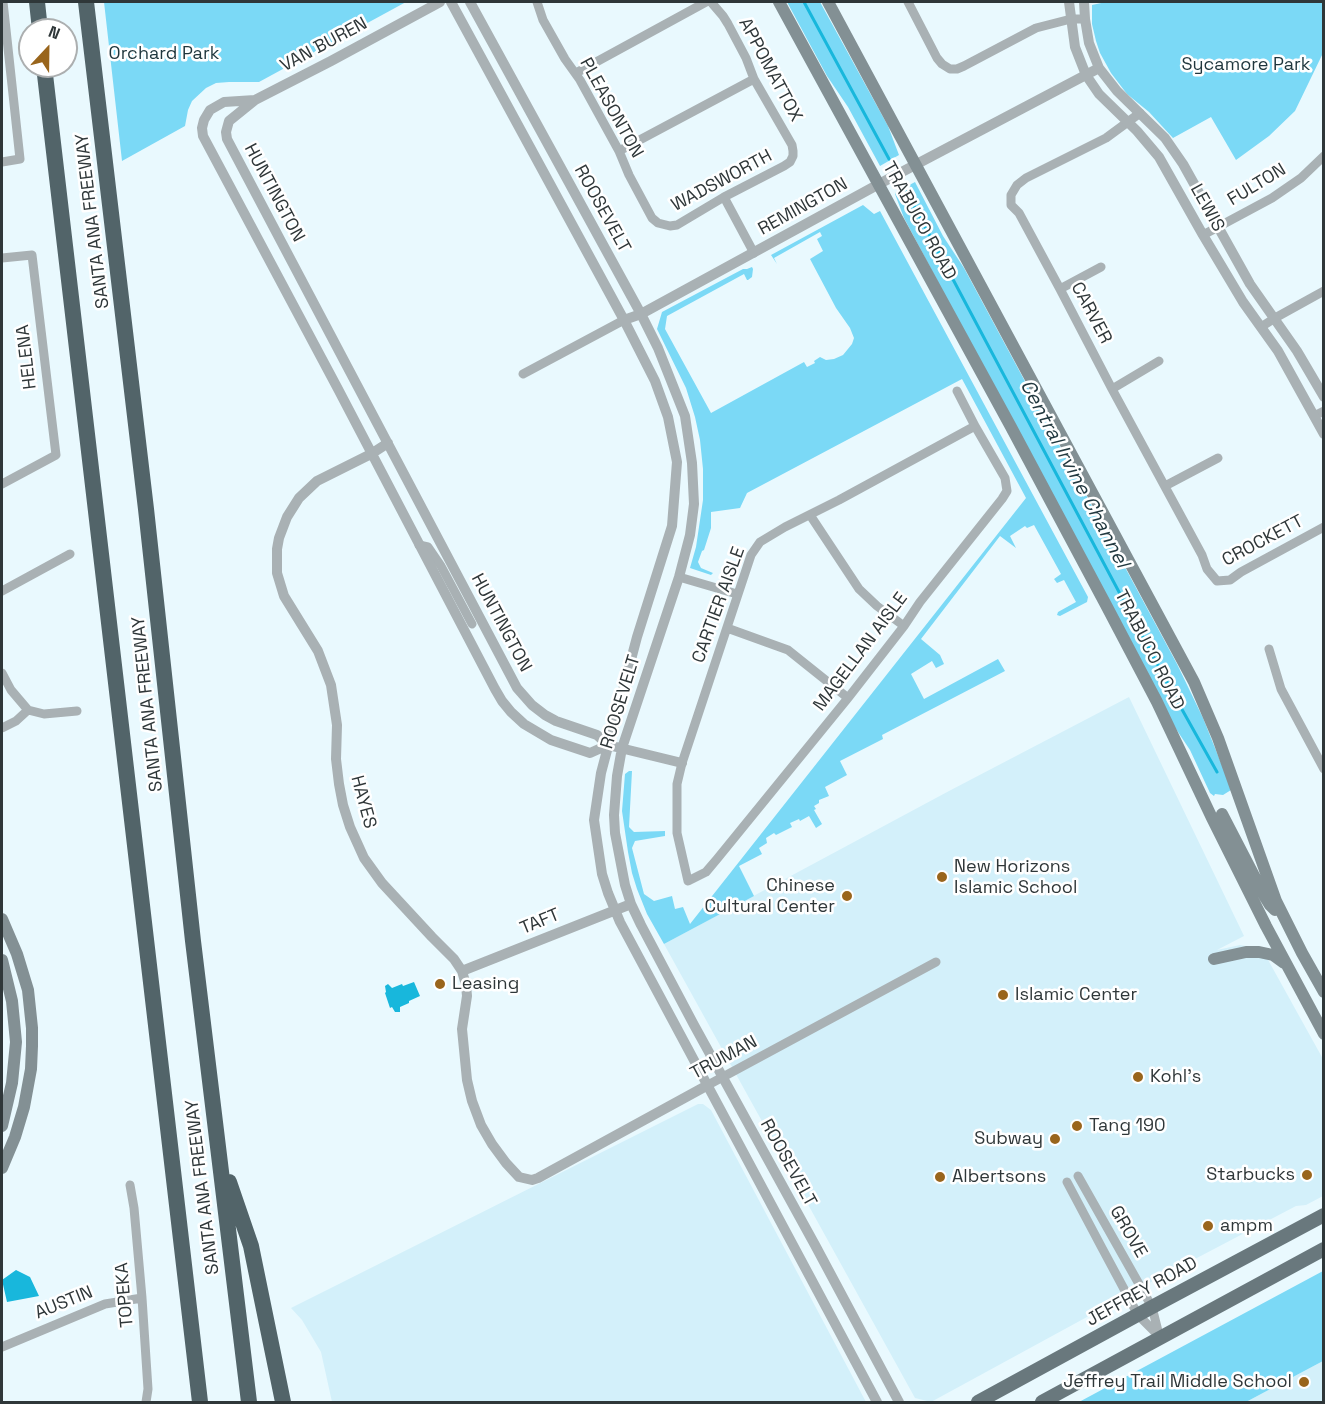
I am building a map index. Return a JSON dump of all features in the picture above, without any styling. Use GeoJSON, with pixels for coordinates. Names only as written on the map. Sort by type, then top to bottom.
{"type":"FeatureCollection","features":[{"type":"Feature","properties":{"kind":"highway"},"geometry":{"type":"LineString","coordinates":[[36,2],[38,18]]}},
{"type":"Feature","properties":{"kind":"highway","name":"SANTA ANA FREEWAY"},"geometry":{"type":"LineString","coordinates":[[86,2],[146,509],[193,941],[249,1402]]}},
{"type":"Feature","properties":{"kind":"highway","name":"SANTA ANA FREEWAY"},"geometry":{"type":"LineString","coordinates":[[45,78],[200,1402]]}},
{"type":"Feature","properties":{"kind":"highway"},"geometry":{"type":"LineString","coordinates":[[218,1147],[251,1246],[283,1402]]}},
{"type":"Feature","properties":{"kind":"main road","name":"TRABUCO ROAD"},"geometry":{"type":"LineString","coordinates":[[779,2],[1106,605],[1217,816],[1288,968],[1323,1034]]}},
{"type":"Feature","properties":{"kind":"main road","name":"TRABUCO ROAD"},"geometry":{"type":"LineString","coordinates":[[828,2],[1194,682],[1218,738],[1276,901],[1323,992]]}},
{"type":"Feature","properties":{"kind":"main road"},"geometry":{"type":"LineString","coordinates":[[1242,804],[1217,816],[1270,905],[1284,918]]}},
{"type":"Feature","properties":{"kind":"main road"},"geometry":{"type":"LineString","coordinates":[[2,919],[17,954],[28,990],[32,1046],[31,1069],[24,1107],[15,1137],[2,1167]]}},
{"type":"Feature","properties":{"kind":"main road"},"geometry":{"type":"LineString","coordinates":[[1214,959],[1246,952],[1259,952],[1279,958],[1288,968]]}},
{"type":"Feature","properties":{"kind":"main road"},"geometry":{"type":"LineString","coordinates":[[2,960],[12,1001],[16,1042],[12,1083],[2,1126]]}},
{"type":"Feature","properties":{"kind":"main road","name":"JEFFREY ROAD"},"geometry":{"type":"LineString","coordinates":[[978,1402],[1323,1215]]}},
{"type":"Feature","properties":{"kind":"main road"},"geometry":{"type":"LineString","coordinates":[[1042,1402],[1323,1249]]}},
{"type":"Feature","properties":{"kind":"street"},"geometry":{"type":"LineString","coordinates":[[2,162],[20,159],[3,2]]}},
{"type":"Feature","properties":{"kind":"street","name":"VAN BUREN"},"geometry":{"type":"LineString","coordinates":[[255,100],[440,2]]}},
{"type":"Feature","properties":{"kind":"street","name":"ROOSEVELT"},"geometry":{"type":"LineString","coordinates":[[451,2],[656,381],[668,417],[677,462],[672,526],[637,637],[601,772],[594,820],[602,874],[615,910],[877,1402]]}},
{"type":"Feature","properties":{"kind":"street","name":"ROOSEVELT"},"geometry":{"type":"LineString","coordinates":[[470,2],[641,314],[658,348],[685,416],[692,463],[694,504],[690,535],[679,577],[622,748],[615,796],[615,833],[625,885],[631,904],[899,1402]]}},
{"type":"Feature","properties":{"kind":"street","name":"PLEASONTON"},"geometry":{"type":"LineString","coordinates":[[537,2],[540,13],[559,49],[576,73],[620,151],[629,175],[650,215],[662,225]]}},
{"type":"Feature","properties":{"kind":"street"},"geometry":{"type":"LineString","coordinates":[[576,73],[706,2]]}},
{"type":"Feature","properties":{"kind":"street","name":"APPOMATTOX"},"geometry":{"type":"LineString","coordinates":[[711,2],[728,24],[754,79],[792,145],[793,156]]}},
{"type":"Feature","properties":{"kind":"street"},"geometry":{"type":"LineString","coordinates":[[908,2],[938,58],[950,69],[964,66],[1036,28],[1071,19],[1085,19]]}},
{"type":"Feature","properties":{"kind":"street","name":"LEWIS"},"geometry":{"type":"LineString","coordinates":[[1069,2],[1075,47],[1086,75],[1099,94],[1137,131],[1159,157],[1243,302],[1319,413],[1323,434]]}},
{"type":"Feature","properties":{"kind":"street","name":"LEWIS"},"geometry":{"type":"LineString","coordinates":[[1084,2],[1089,43],[1099,68],[1117,91],[1165,138],[1183,164],[1250,285],[1297,351],[1323,397]]}},
{"type":"Feature","properties":{"kind":"street","name":"REMINGTON"},"geometry":{"type":"LineString","coordinates":[[523,374],[624,320],[641,314],[916,164],[1099,68]]}},
{"type":"Feature","properties":{"kind":"street"},"geometry":{"type":"LineString","coordinates":[[620,151],[754,79]]}},
{"type":"Feature","properties":{"kind":"street","name":"HUNTINGTON"},"geometry":{"type":"LineString","coordinates":[[255,100],[229,121],[227,139],[388,443],[472,624],[502,701],[524,723],[551,740],[590,753],[608,745]]}},
{"type":"Feature","properties":{"kind":"street","name":"HUNTINGTON"},"geometry":{"type":"LineString","coordinates":[[255,100],[224,102],[210,110],[204,120],[203,136],[419,545],[517,688],[532,705],[556,721],[597,735],[608,745],[682,763]]}},
{"type":"Feature","properties":{"kind":"street","name":"CARVER"},"geometry":{"type":"LineString","coordinates":[[1140,113],[1106,138],[1026,178],[1017,185],[1011,195],[1011,205],[1018,213],[1060,289],[1202,555],[1207,569],[1217,581]]}},
{"type":"Feature","properties":{"kind":"street","name":"WADSWORTH"},"geometry":{"type":"LineString","coordinates":[[662,225],[677,225],[724,197],[784,166],[793,156]]}},
{"type":"Feature","properties":{"kind":"street","name":"FULTON"},"geometry":{"type":"LineString","coordinates":[[1203,235],[1272,198],[1301,178],[1323,156]]}},
{"type":"Feature","properties":{"kind":"street"},"geometry":{"type":"LineString","coordinates":[[724,197],[754,253]]}},
{"type":"Feature","properties":{"kind":"street","name":"HELENA"},"geometry":{"type":"LineString","coordinates":[[2,258],[32,255],[56,455],[2,484]]}},
{"type":"Feature","properties":{"kind":"street"},"geometry":{"type":"LineString","coordinates":[[1060,289],[1101,267]]}},
{"type":"Feature","properties":{"kind":"street"},"geometry":{"type":"LineString","coordinates":[[1261,327],[1323,291]]}},
{"type":"Feature","properties":{"kind":"street"},"geometry":{"type":"LineString","coordinates":[[1112,389],[1159,361]]}},
{"type":"Feature","properties":{"kind":"street"},"geometry":{"type":"LineString","coordinates":[[957,391],[975,426]]}},
{"type":"Feature","properties":{"kind":"street","name":"CARTIER AISLE"},"geometry":{"type":"LineString","coordinates":[[688,881],[677,833],[677,784],[751,555],[760,542],[785,527],[975,426]]}},
{"type":"Feature","properties":{"kind":"street","name":"MAGELLAN AISLE"},"geometry":{"type":"LineString","coordinates":[[688,881],[706,872],[717,859],[848,698],[920,602],[1002,499],[1007,491],[1005,478],[975,426]]}},
{"type":"Feature","properties":{"kind":"street","name":"HAYES"},"geometry":{"type":"LineString","coordinates":[[388,443],[317,481],[299,498],[287,517],[279,538],[276,562],[285,596],[323,660],[331,685],[338,725],[336,759],[343,805],[364,858],[382,883],[454,959],[462,971]]}},
{"type":"Feature","properties":{"kind":"street"},"geometry":{"type":"LineString","coordinates":[[1165,486],[1218,458]]}},
{"type":"Feature","properties":{"kind":"street"},"geometry":{"type":"LineString","coordinates":[[810,515],[859,589],[904,626]]}},
{"type":"Feature","properties":{"kind":"street","name":"CROCKETT"},"geometry":{"type":"LineString","coordinates":[[1217,581],[1230,580],[1323,527]]}},
{"type":"Feature","properties":{"kind":"street"},"geometry":{"type":"LineString","coordinates":[[2,591],[69,554]]}},
{"type":"Feature","properties":{"kind":"street"},"geometry":{"type":"LineString","coordinates":[[679,577],[737,594]]}},
{"type":"Feature","properties":{"kind":"street"},"geometry":{"type":"LineString","coordinates":[[727,628],[788,650],[848,698]]}},
{"type":"Feature","properties":{"kind":"street"},"geometry":{"type":"LineString","coordinates":[[1269,649],[1281,689],[1323,769]]}},
{"type":"Feature","properties":{"kind":"street"},"geometry":{"type":"LineString","coordinates":[[2,673],[28,710],[44,714],[77,711]]}},
{"type":"Feature","properties":{"kind":"street"},"geometry":{"type":"LineString","coordinates":[[2,728],[16,721],[28,710]]}},
{"type":"Feature","properties":{"kind":"street","name":"TAFT"},"geometry":{"type":"LineString","coordinates":[[462,971],[631,904]]}},
{"type":"Feature","properties":{"kind":"street","name":"TRUMAN"},"geometry":{"type":"LineString","coordinates":[[462,971],[467,996],[462,1029],[467,1080],[472,1101],[481,1125],[492,1144],[519,1177],[532,1180],[936,962]]}},
{"type":"Feature","properties":{"kind":"street","name":"GROVE"},"geometry":{"type":"LineString","coordinates":[[1078,1176],[1152,1307],[1160,1337]]}},
{"type":"Feature","properties":{"kind":"street","name":"GROVE"},"geometry":{"type":"LineString","coordinates":[[1068,1182],[1138,1314],[1160,1337]]}},
{"type":"Feature","properties":{"kind":"street","name":"TOPEKA"},"geometry":{"type":"LineString","coordinates":[[130,1185],[142,1298],[148,1389],[146,1402]]}},
{"type":"Feature","properties":{"kind":"street"},"geometry":{"type":"LineString","coordinates":[[797,1254],[815,1245]]}},
{"type":"Feature","properties":{"kind":"street","name":"AUSTIN"},"geometry":{"type":"LineString","coordinates":[[2,1347],[105,1304],[142,1298]]}},
{"type":"Feature","properties":{"kind":"shaded area"},"geometry":{"type":"Polygon","coordinates":[[[1129,697],[1244,936],[1217,950],[1240,945],[1262,949],[1323,1059],[1323,1196],[1306,1205],[1296,1206],[1153,1281],[931,1402],[915,1398],[664,944],[1129,697]]]}},
{"type":"Feature","properties":{"kind":"shaded area"},"geometry":{"type":"Polygon","coordinates":[[[414,982],[420,996],[400,1007],[400,1012],[395,1012],[392,1007],[390,1008],[385,986],[388,984],[392,988],[414,982]]]}},
{"type":"Feature","properties":{"kind":"shaded area"},"geometry":{"type":"Polygon","coordinates":[[[698,1104],[703,1104],[711,1110],[866,1402],[332,1402],[321,1352],[302,1320],[291,1308],[698,1104]]]}},
{"type":"Feature","properties":{"kind":"shaded area"},"geometry":{"type":"Polygon","coordinates":[[[16,1270],[30,1277],[39,1296],[7,1302],[2,1280],[16,1270]]]}},
{"type":"Feature","properties":{"kind":"shaded area","name":"Jeffrey Trail Middle School"},"geometry":{"type":"Polygon","coordinates":[[[1323,1361],[1323,1402],[1246,1402],[1323,1361]]]}},
{"type":"Feature","properties":{"kind":"green space","name":"Orchard Park"},"geometry":{"type":"Polygon","coordinates":[[[104,2],[406,2],[259,82],[216,83],[206,88],[192,101],[185,126],[122,161],[104,2]]]}},
{"type":"Feature","properties":{"kind":"green space"},"geometry":{"type":"Polygon","coordinates":[[[787,2],[820,2],[888,126],[899,155],[880,166],[787,2]]]}},
{"type":"Feature","properties":{"kind":"green space","name":"Sycamore Park"},"geometry":{"type":"Polygon","coordinates":[[[1106,2],[1323,2],[1323,53],[1295,111],[1269,136],[1236,160],[1211,117],[1173,138],[1149,112],[1127,94],[1111,73],[1100,53],[1092,24],[1092,5],[1106,2]]]}},
{"type":"Feature","properties":{"kind":"green space"},"geometry":{"type":"Polygon","coordinates":[[[915,182],[943,236],[964,268],[1177,664],[1203,718],[1231,790],[1223,795],[1215,794],[1214,796],[1210,793],[1190,750],[1174,726],[904,218],[895,194],[915,182]]]}},
{"type":"Feature","properties":{"kind":"green space"},"geometry":{"type":"Polygon","coordinates":[[[863,205],[874,214],[880,211],[1088,597],[1087,602],[1060,616],[1057,615],[1058,612],[1076,602],[1064,580],[1057,583],[1054,579],[1061,574],[1034,525],[1027,528],[1025,526],[1010,536],[1016,548],[1000,536],[921,639],[940,655],[944,664],[936,668],[932,661],[911,674],[924,699],[998,659],[1005,671],[882,735],[883,739],[840,761],[847,775],[825,787],[829,796],[819,800],[819,803],[814,806],[822,824],[816,828],[809,816],[790,823],[792,827],[766,838],[767,843],[759,848],[762,854],[739,866],[754,896],[664,944],[647,914],[632,873],[622,811],[625,774],[632,771],[629,827],[634,832],[665,831],[665,836],[635,841],[632,848],[644,894],[654,901],[672,896],[675,909],[683,907],[690,924],[1026,498],[962,379],[747,493],[740,508],[711,512],[711,528],[698,562],[701,568],[713,573],[711,575],[690,568],[696,547],[703,500],[700,440],[686,388],[657,329],[662,312],[743,269],[752,267],[753,269],[752,277],[748,280],[744,274],[667,316],[665,329],[711,413],[804,362],[807,367],[820,357],[826,360],[843,355],[854,338],[810,259],[823,251],[817,239],[822,236],[820,232],[774,258],[777,264],[771,255],[863,205]]]}},
{"type":"Feature","properties":{"kind":"green space"},"geometry":{"type":"Polygon","coordinates":[[[1323,1271],[1323,1361],[1246,1402],[1079,1402],[1323,1271]]]}},
{"type":"Feature","properties":{"kind":"waterway","name":"Central Irvine Channel"},"geometry":{"type":"LineString","coordinates":[[804,2],[889,159]]}},
{"type":"Feature","properties":{"kind":"waterway","name":"Central Irvine Channel"},"geometry":{"type":"LineString","coordinates":[[905,189],[1170,688],[1217,772]]}},
{"type":"Feature","properties":{"kind":"place","name":"New Horizons Islamic School"},"geometry":{"type":"Point","coordinates":[942,877]}},
{"type":"Feature","properties":{"kind":"place","name":"Chinese Cultural Center"},"geometry":{"type":"Point","coordinates":[847,896]}},
{"type":"Feature","properties":{"kind":"place","name":"Leasing"},"geometry":{"type":"Point","coordinates":[440,984]}},
{"type":"Feature","properties":{"kind":"place","name":"Islamic Center"},"geometry":{"type":"Point","coordinates":[1003,995]}},
{"type":"Feature","properties":{"kind":"place","name":"Kohl's"},"geometry":{"type":"Point","coordinates":[1138,1077]}},
{"type":"Feature","properties":{"kind":"place","name":"Tang 190"},"geometry":{"type":"Point","coordinates":[1077,1126]}},
{"type":"Feature","properties":{"kind":"place","name":"Subway"},"geometry":{"type":"Point","coordinates":[1055,1139]}},
{"type":"Feature","properties":{"kind":"place","name":"Starbucks"},"geometry":{"type":"Point","coordinates":[1307,1175]}},
{"type":"Feature","properties":{"kind":"place","name":"Albertsons"},"geometry":{"type":"Point","coordinates":[940,1177]}},
{"type":"Feature","properties":{"kind":"place","name":"ampm"},"geometry":{"type":"Point","coordinates":[1208,1226]}},
{"type":"Feature","properties":{"kind":"place","name":"Jeffrey Trail Middle School"},"geometry":{"type":"Point","coordinates":[1304,1382]}}]}
